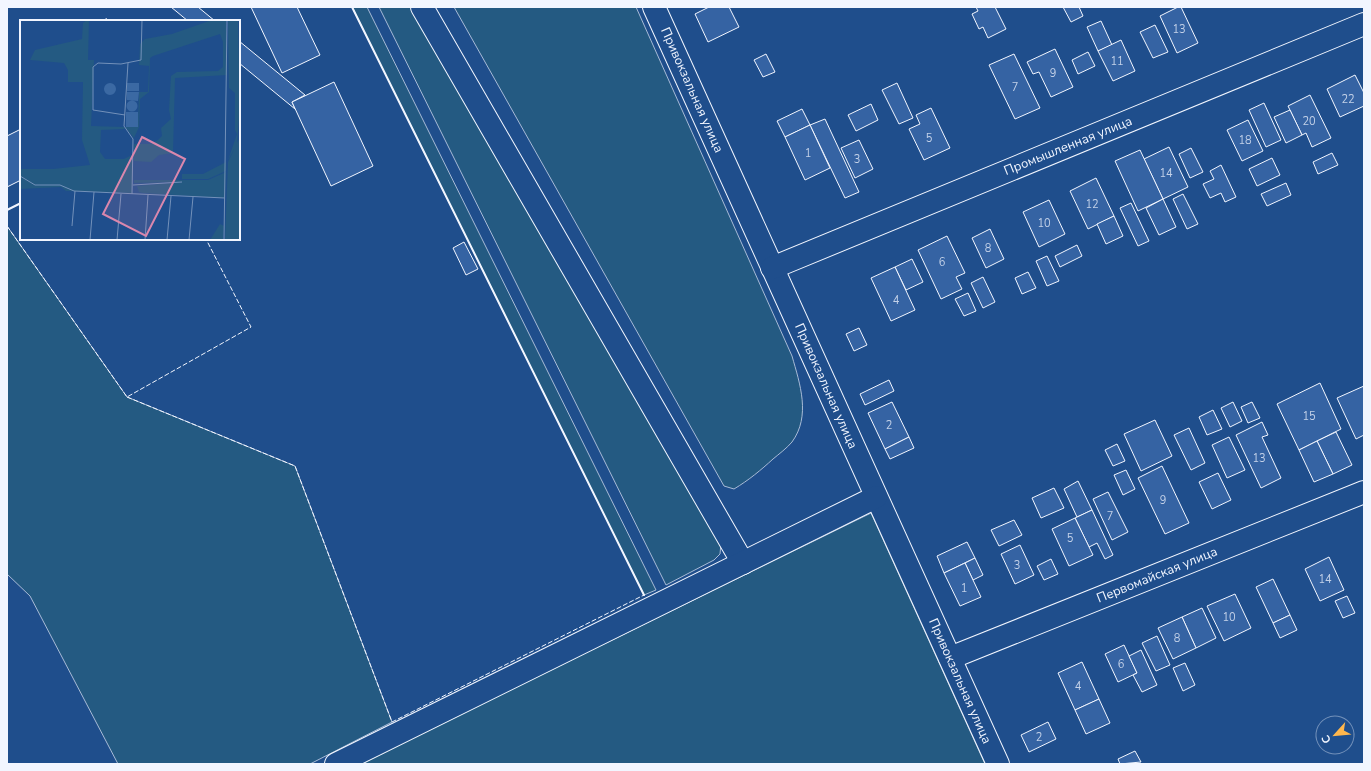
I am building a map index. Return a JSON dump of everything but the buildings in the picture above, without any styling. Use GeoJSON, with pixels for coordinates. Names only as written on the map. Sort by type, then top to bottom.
{"type":"FeatureCollection","features":[{"type":"Feature","properties":{"kind":"street"},"geometry":{"type":"LineString","coordinates":[[422,7],[743,563]]}},
{"type":"Feature","properties":{"kind":"street","name":"Привокзальная улица"},"geometry":{"type":"LineString","coordinates":[[654,7],[998,764]]}},
{"type":"Feature","properties":{"kind":"street","name":"Промышленная улица"},"geometry":{"type":"LineString","coordinates":[[772,268],[1364,24]]}},
{"type":"Feature","properties":{"kind":"street","name":"Первомайская улица"},"geometry":{"type":"LineString","coordinates":[[950,658],[1364,492]]}},
{"type":"Feature","properties":{"kind":"street"},"geometry":{"type":"LineString","coordinates":[[336,764],[876,497]]}},
{"type":"Feature","properties":{"kind":"shaded area"},"geometry":{"type":"Polygon","coordinates":[[[352,7],[367,7],[656,590],[644,595],[352,7]]]}},
{"type":"Feature","properties":{"kind":"shaded area"},"geometry":{"type":"Polygon","coordinates":[[[379,7],[412,7],[721,543],[720,554],[714,560],[666,585],[379,7]]]}},
{"type":"Feature","properties":{"kind":"shaded area"},"geometry":{"type":"Polygon","coordinates":[[[454,7],[636,7],[792,356],[801,389],[801,422],[798,432],[792,442],[759,471],[734,489],[724,486],[454,7]]]}},
{"type":"Feature","properties":{"kind":"shaded area"},"geometry":{"type":"Polygon","coordinates":[[[7,226],[127,397],[295,466],[392,722],[310,764],[118,764],[30,596],[7,574],[7,226]]]}},
{"type":"Feature","properties":{"kind":"shaded area"},"geometry":{"type":"Polygon","coordinates":[[[871,513],[985,764],[359,764],[871,513]]]}},
{"type":"Feature","properties":{"kind":"fence"},"geometry":{"type":"LineString","coordinates":[[7,226],[127,397],[251,327],[207,240]]}},
{"type":"Feature","properties":{"kind":"fence"},"geometry":{"type":"LineString","coordinates":[[127,397],[295,466],[392,722],[644,595]]}},
{"type":"Feature","properties":{"kind":"wall"},"geometry":{"type":"LineString","coordinates":[[352,7],[644,595]]}},
{"type":"Feature","properties":{"kind":"wall"},"geometry":{"type":"LineString","coordinates":[[7,210],[20,204]]}}]}
